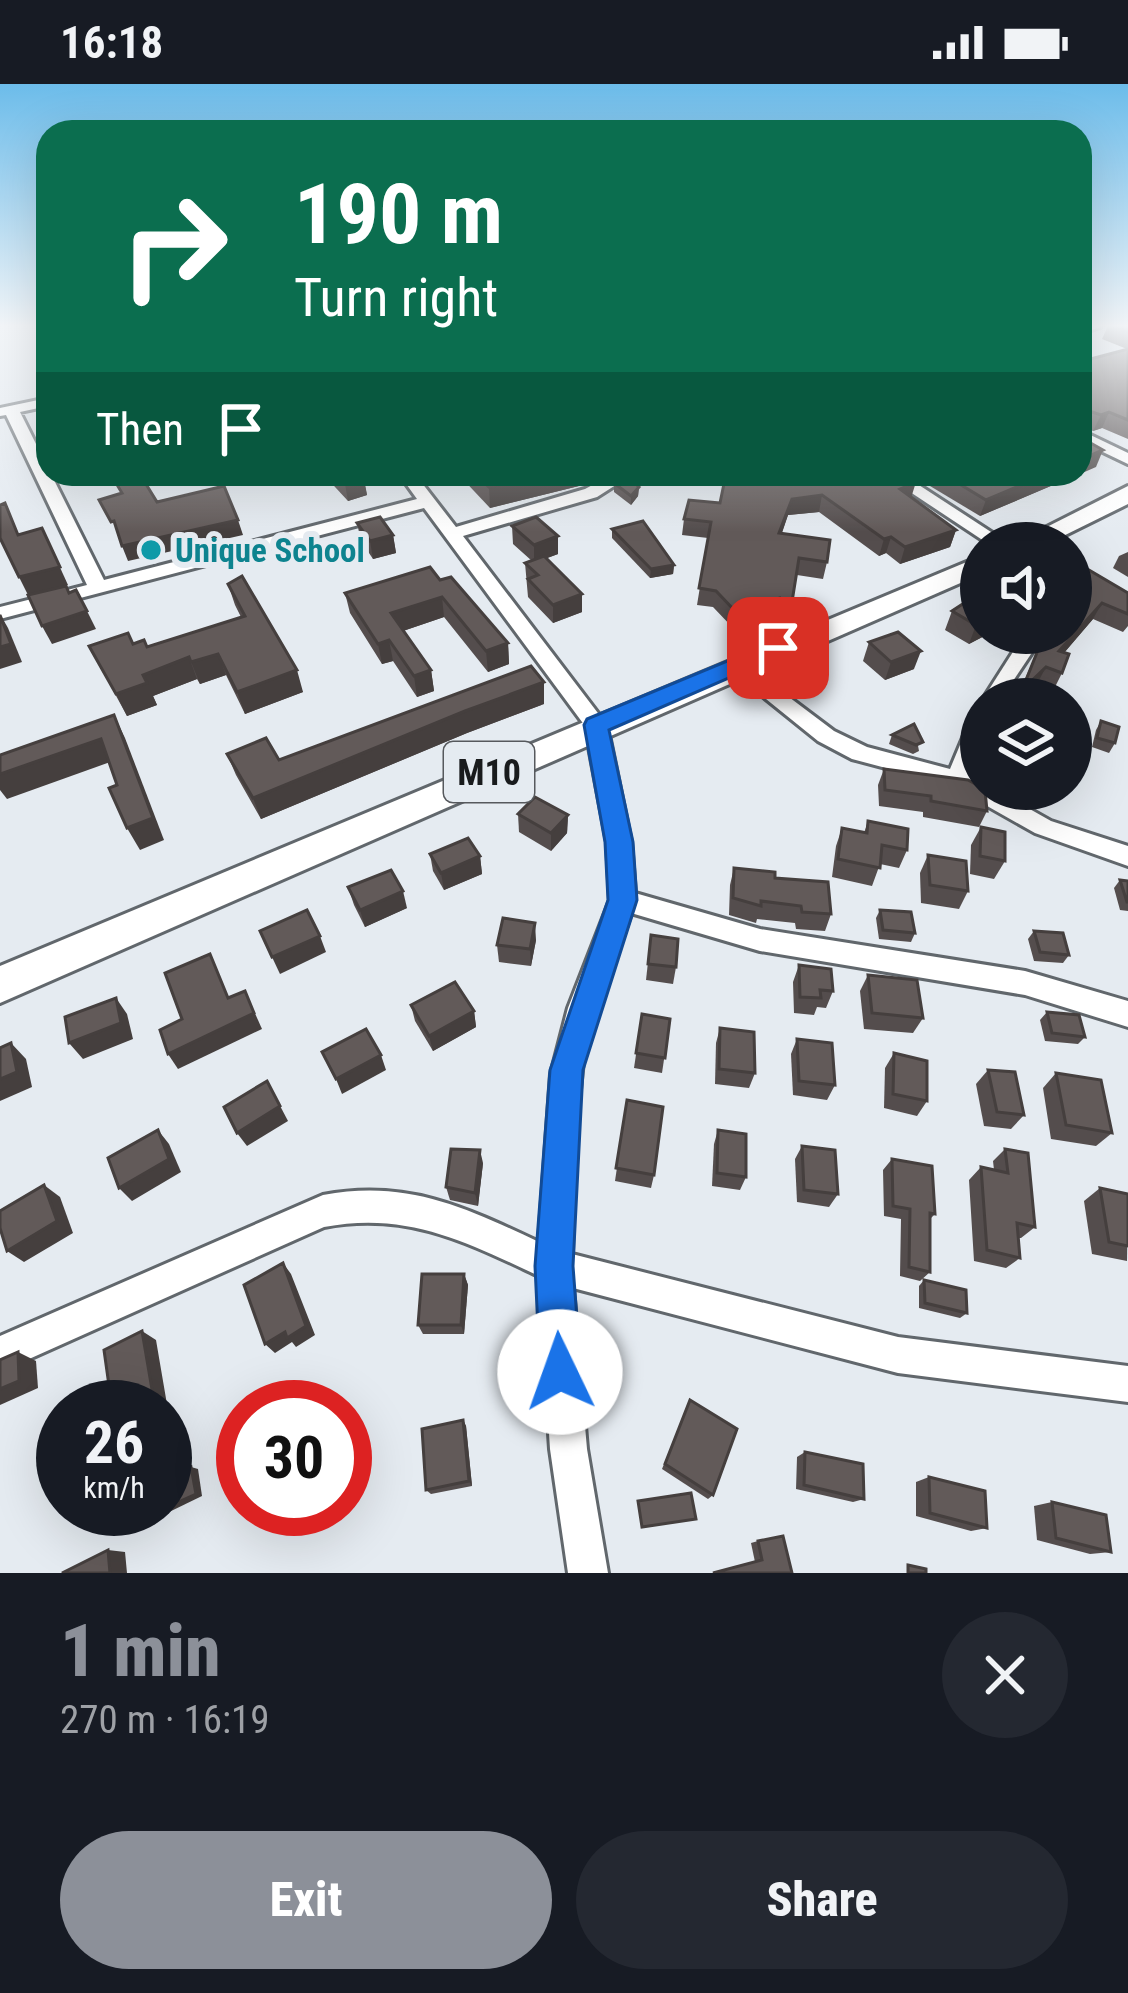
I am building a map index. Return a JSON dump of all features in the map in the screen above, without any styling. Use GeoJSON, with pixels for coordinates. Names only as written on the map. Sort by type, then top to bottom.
{"type":"FeatureCollection","features":[{"type":"Feature","properties":{"kind":"main road"},"geometry":{"type":"LineString","coordinates":[[1072,522],[1128,495]]}},
{"type":"Feature","properties":{"kind":"main road","name":"M10"},"geometry":{"type":"LineString","coordinates":[[0,985],[737,664],[960,573]]}},
{"type":"Feature","properties":{"kind":"street"},"geometry":{"type":"LineString","coordinates":[[36,405],[5,411],[36,469]]}},
{"type":"Feature","properties":{"kind":"street"},"geometry":{"type":"LineString","coordinates":[[1092,441],[1128,459]]}},
{"type":"Feature","properties":{"kind":"street"},"geometry":{"type":"LineString","coordinates":[[45,486],[98,586]]}},
{"type":"Feature","properties":{"kind":"street"},"geometry":{"type":"LineString","coordinates":[[416,486],[596,725],[619,842],[623,900],[566,1070],[554,1266],[570,1475],[588,1573]]}},
{"type":"Feature","properties":{"kind":"street"},"geometry":{"type":"LineString","coordinates":[[455,533],[605,486]]}},
{"type":"Feature","properties":{"kind":"street"},"geometry":{"type":"LineString","coordinates":[[910,486],[966,522]]}},
{"type":"Feature","properties":{"kind":"street"},"geometry":{"type":"LineString","coordinates":[[0,613],[430,502]]}},
{"type":"Feature","properties":{"kind":"street"},"geometry":{"type":"LineString","coordinates":[[737,664],[826,736],[860,753],[957,779],[1043,827],[1128,856]]}},
{"type":"Feature","properties":{"kind":"street"},"geometry":{"type":"LineString","coordinates":[[957,779],[960,772]]}},
{"type":"Feature","properties":{"kind":"street"},"geometry":{"type":"LineString","coordinates":[[623,900],[760,940],[1025,983],[1128,1014]]}},
{"type":"Feature","properties":{"kind":"street"},"geometry":{"type":"LineString","coordinates":[[0,1354],[323,1211],[365,1203],[404,1208],[472,1228],[554,1266],[898,1355],[1128,1384]]}},
{"type":"Feature","properties":{"kind":"building"},"geometry":{"type":"Polygon","coordinates":[[[1092,393],[1128,393],[1128,420],[1109,412],[1092,412],[1092,393]]]}},
{"type":"Feature","properties":{"kind":"building"},"geometry":{"type":"Polygon","coordinates":[[[118,486],[147,486],[157,502],[224,486],[238,520],[122,546],[114,521],[99,500],[122,493],[118,486]]]}},
{"type":"Feature","properties":{"kind":"building"},"geometry":{"type":"Polygon","coordinates":[[[618,486],[638,486],[631,496],[618,486]]]}},
{"type":"Feature","properties":{"kind":"building"},"geometry":{"type":"Polygon","coordinates":[[[724,486],[907,486],[900,489],[956,530],[905,547],[891,537],[884,539],[822,495],[792,499],[779,533],[830,540],[827,562],[799,558],[791,608],[780,598],[736,612],[716,591],[699,588],[711,522],[684,519],[689,500],[720,503],[724,486]]]}},
{"type":"Feature","properties":{"kind":"building"},"geometry":{"type":"Polygon","coordinates":[[[963,486],[1019,486],[986,500],[963,486]]]}},
{"type":"Feature","properties":{"kind":"building"},"geometry":{"type":"Polygon","coordinates":[[[5,503],[18,535],[42,528],[60,567],[19,577],[0,538],[0,505],[5,503]]]}},
{"type":"Feature","properties":{"kind":"building"},"geometry":{"type":"Polygon","coordinates":[[[380,517],[393,535],[370,541],[357,523],[380,517]]]}},
{"type":"Feature","properties":{"kind":"building"},"geometry":{"type":"Polygon","coordinates":[[[536,517],[558,536],[534,545],[512,526],[536,517]]]}},
{"type":"Feature","properties":{"kind":"building"},"geometry":{"type":"Polygon","coordinates":[[[643,521],[674,565],[651,569],[612,529],[643,521]]]}},
{"type":"Feature","properties":{"kind":"building"},"geometry":{"type":"Polygon","coordinates":[[[544,556],[582,594],[553,605],[528,579],[538,575],[525,563],[544,556]]]}},
{"type":"Feature","properties":{"kind":"building"},"geometry":{"type":"Polygon","coordinates":[[[430,567],[440,580],[451,577],[508,643],[486,651],[442,597],[391,613],[431,670],[414,676],[389,640],[378,644],[345,593],[430,567]]]}},
{"type":"Feature","properties":{"kind":"building"},"geometry":{"type":"Polygon","coordinates":[[[1092,572],[1128,593],[1128,614],[1102,603],[1092,614],[1092,572]]]}},
{"type":"Feature","properties":{"kind":"building"},"geometry":{"type":"Polygon","coordinates":[[[242,576],[297,670],[237,692],[218,654],[191,662],[189,657],[143,675],[147,683],[116,694],[89,646],[128,633],[133,644],[144,640],[147,647],[245,616],[228,584],[242,576]]]}},
{"type":"Feature","properties":{"kind":"building"},"geometry":{"type":"Polygon","coordinates":[[[66,586],[69,593],[76,590],[87,611],[42,626],[28,595],[66,586]]]}},
{"type":"Feature","properties":{"kind":"building"},"geometry":{"type":"Polygon","coordinates":[[[0,615],[11,644],[0,647],[0,615]]]}},
{"type":"Feature","properties":{"kind":"building"},"geometry":{"type":"Polygon","coordinates":[[[898,632],[921,651],[891,662],[869,642],[898,632]]]}},
{"type":"Feature","properties":{"kind":"building"},"geometry":{"type":"Polygon","coordinates":[[[1036,654],[1069,654],[1062,673],[1046,667],[1035,678],[1027,678],[1036,654]]]}},
{"type":"Feature","properties":{"kind":"building"},"geometry":{"type":"Polygon","coordinates":[[[531,666],[544,682],[253,798],[227,754],[266,738],[279,760],[531,666]]]}},
{"type":"Feature","properties":{"kind":"building"},"geometry":{"type":"Polygon","coordinates":[[[114,715],[153,818],[127,828],[109,788],[117,785],[101,739],[0,774],[0,755],[114,715]]]}},
{"type":"Feature","properties":{"kind":"building"},"geometry":{"type":"Polygon","coordinates":[[[1101,721],[1119,727],[1115,743],[1097,738],[1101,721]]]}},
{"type":"Feature","properties":{"kind":"building"},"geometry":{"type":"Polygon","coordinates":[[[914,724],[923,742],[916,745],[892,735],[914,724]]]}},
{"type":"Feature","properties":{"kind":"building"},"geometry":{"type":"Polygon","coordinates":[[[884,769],[960,779],[960,806],[931,801],[931,796],[885,790],[884,769]]]}},
{"type":"Feature","properties":{"kind":"building"},"geometry":{"type":"Polygon","coordinates":[[[535,797],[568,815],[551,833],[518,814],[535,797]]]}},
{"type":"Feature","properties":{"kind":"building"},"geometry":{"type":"Polygon","coordinates":[[[868,821],[908,829],[907,850],[882,845],[880,868],[838,859],[842,828],[867,833],[868,821]]]}},
{"type":"Feature","properties":{"kind":"building"},"geometry":{"type":"Polygon","coordinates":[[[981,827],[1005,832],[1005,861],[980,856],[981,827]]]}},
{"type":"Feature","properties":{"kind":"building"},"geometry":{"type":"Polygon","coordinates":[[[468,838],[480,856],[441,873],[430,854],[468,838]]]}},
{"type":"Feature","properties":{"kind":"building"},"geometry":{"type":"Polygon","coordinates":[[[928,855],[966,861],[968,891],[930,885],[928,855]]]}},
{"type":"Feature","properties":{"kind":"building"},"geometry":{"type":"Polygon","coordinates":[[[734,868],[775,872],[775,878],[828,882],[831,914],[733,898],[734,868]]]}},
{"type":"Feature","properties":{"kind":"building"},"geometry":{"type":"Polygon","coordinates":[[[391,870],[403,891],[360,910],[348,887],[391,870]]]}},
{"type":"Feature","properties":{"kind":"building"},"geometry":{"type":"Polygon","coordinates":[[[1120,880],[1128,881],[1128,902],[1127,902],[1120,880]]]}},
{"type":"Feature","properties":{"kind":"building"},"geometry":{"type":"Polygon","coordinates":[[[307,910],[320,936],[272,957],[260,931],[307,910]]]}},
{"type":"Feature","properties":{"kind":"building"},"geometry":{"type":"Polygon","coordinates":[[[880,910],[911,912],[915,933],[883,930],[880,910]]]}},
{"type":"Feature","properties":{"kind":"building"},"geometry":{"type":"Polygon","coordinates":[[[503,918],[535,923],[530,949],[497,945],[503,918]]]}},
{"type":"Feature","properties":{"kind":"building"},"geometry":{"type":"Polygon","coordinates":[[[1034,931],[1063,933],[1069,955],[1040,952],[1034,931]]]}},
{"type":"Feature","properties":{"kind":"building"},"geometry":{"type":"Polygon","coordinates":[[[651,935],[678,939],[676,967],[648,964],[651,935]]]}},
{"type":"Feature","properties":{"kind":"building"},"geometry":{"type":"Polygon","coordinates":[[[210,954],[228,998],[245,991],[254,1013],[168,1054],[160,1030],[182,1019],[165,973],[210,954]]]}},
{"type":"Feature","properties":{"kind":"building"},"geometry":{"type":"Polygon","coordinates":[[[799,965],[831,969],[833,991],[820,990],[821,998],[800,997],[799,965]]]}},
{"type":"Feature","properties":{"kind":"building"},"geometry":{"type":"Polygon","coordinates":[[[868,975],[917,980],[923,1018],[872,1013],[868,975]]]}},
{"type":"Feature","properties":{"kind":"building"},"geometry":{"type":"Polygon","coordinates":[[[455,982],[474,1011],[429,1036],[411,1005],[455,982]]]}},
{"type":"Feature","properties":{"kind":"building"},"geometry":{"type":"Polygon","coordinates":[[[116,998],[121,1023],[69,1043],[65,1017],[116,998]]]}},
{"type":"Feature","properties":{"kind":"building"},"geometry":{"type":"Polygon","coordinates":[[[1047,1012],[1079,1015],[1085,1037],[1052,1033],[1047,1012]]]}},
{"type":"Feature","properties":{"kind":"building"},"geometry":{"type":"Polygon","coordinates":[[[642,1014],[670,1019],[665,1058],[636,1053],[642,1014]]]}},
{"type":"Feature","properties":{"kind":"building"},"geometry":{"type":"Polygon","coordinates":[[[720,1028],[754,1032],[755,1073],[719,1069],[720,1028]]]}},
{"type":"Feature","properties":{"kind":"building"},"geometry":{"type":"Polygon","coordinates":[[[366,1029],[381,1055],[336,1079],[322,1052],[366,1029]]]}},
{"type":"Feature","properties":{"kind":"building"},"geometry":{"type":"Polygon","coordinates":[[[797,1039],[832,1043],[835,1085],[799,1081],[797,1039]]]}},
{"type":"Feature","properties":{"kind":"building"},"geometry":{"type":"Polygon","coordinates":[[[11,1043],[17,1072],[0,1079],[0,1048],[11,1043]]]}},
{"type":"Feature","properties":{"kind":"building"},"geometry":{"type":"Polygon","coordinates":[[[894,1053],[927,1061],[927,1101],[893,1094],[894,1053]]]}},
{"type":"Feature","properties":{"kind":"building"},"geometry":{"type":"Polygon","coordinates":[[[988,1070],[1015,1072],[1024,1115],[997,1112],[988,1070]]]}},
{"type":"Feature","properties":{"kind":"building"},"geometry":{"type":"Polygon","coordinates":[[[1056,1073],[1101,1080],[1112,1133],[1066,1125],[1056,1073]]]}},
{"type":"Feature","properties":{"kind":"building"},"geometry":{"type":"Polygon","coordinates":[[[267,1081],[280,1106],[237,1133],[224,1107],[267,1081]]]}},
{"type":"Feature","properties":{"kind":"building"},"geometry":{"type":"Polygon","coordinates":[[[627,1100],[663,1107],[654,1175],[616,1168],[627,1100]]]}},
{"type":"Feature","properties":{"kind":"building"},"geometry":{"type":"Polygon","coordinates":[[[158,1130],[169,1159],[119,1188],[108,1158],[158,1130]]]}},
{"type":"Feature","properties":{"kind":"building"},"geometry":{"type":"Polygon","coordinates":[[[718,1130],[746,1134],[746,1177],[717,1173],[718,1130]]]}},
{"type":"Feature","properties":{"kind":"building"},"geometry":{"type":"Polygon","coordinates":[[[802,1146],[835,1150],[838,1194],[804,1190],[802,1146]]]}},
{"type":"Feature","properties":{"kind":"building"},"geometry":{"type":"Polygon","coordinates":[[[451,1149],[480,1150],[475,1193],[446,1187],[451,1149]]]}},
{"type":"Feature","properties":{"kind":"building"},"geometry":{"type":"Polygon","coordinates":[[[1005,1149],[1028,1153],[1035,1227],[1017,1223],[1020,1258],[987,1250],[981,1167],[1008,1173],[1005,1149]]]}},
{"type":"Feature","properties":{"kind":"building"},"geometry":{"type":"Polygon","coordinates":[[[892,1159],[932,1166],[935,1214],[930,1213],[930,1272],[909,1267],[910,1209],[893,1206],[892,1159]]]}},
{"type":"Feature","properties":{"kind":"building"},"geometry":{"type":"Polygon","coordinates":[[[44,1185],[57,1221],[7,1251],[0,1211],[44,1185]]]}},
{"type":"Feature","properties":{"kind":"building"},"geometry":{"type":"Polygon","coordinates":[[[1100,1188],[1128,1194],[1128,1246],[1109,1242],[1100,1188]]]}},
{"type":"Feature","properties":{"kind":"building"},"geometry":{"type":"Polygon","coordinates":[[[283,1263],[306,1326],[265,1344],[244,1285],[283,1263]]]}},
{"type":"Feature","properties":{"kind":"building"},"geometry":{"type":"Polygon","coordinates":[[[422,1274],[464,1274],[461,1325],[418,1325],[422,1274]]]}},
{"type":"Feature","properties":{"kind":"building"},"geometry":{"type":"Polygon","coordinates":[[[924,1280],[966,1290],[967,1313],[925,1303],[924,1280]]]}},
{"type":"Feature","properties":{"kind":"building"},"geometry":{"type":"Polygon","coordinates":[[[142,1331],[150,1380],[108,1380],[104,1350],[142,1331]]]}},
{"type":"Feature","properties":{"kind":"building"},"geometry":{"type":"Polygon","coordinates":[[[18,1352],[19,1381],[0,1389],[0,1360],[18,1352]]]}},
{"type":"Feature","properties":{"kind":"building"},"geometry":{"type":"Polygon","coordinates":[[[690,1400],[737,1429],[713,1495],[665,1464],[690,1400]]]}},
{"type":"Feature","properties":{"kind":"building"},"geometry":{"type":"Polygon","coordinates":[[[463,1420],[469,1481],[426,1490],[422,1429],[463,1420]]]}},
{"type":"Feature","properties":{"kind":"building"},"geometry":{"type":"Polygon","coordinates":[[[805,1452],[863,1464],[864,1499],[804,1485],[805,1452]]]}},
{"type":"Feature","properties":{"kind":"building"},"geometry":{"type":"Polygon","coordinates":[[[929,1477],[985,1491],[987,1528],[930,1513],[929,1477]]]}},
{"type":"Feature","properties":{"kind":"building"},"geometry":{"type":"Polygon","coordinates":[[[691,1493],[696,1519],[642,1527],[638,1501],[691,1493]]]}},
{"type":"Feature","properties":{"kind":"building"},"geometry":{"type":"Polygon","coordinates":[[[1052,1502],[1106,1515],[1111,1552],[1056,1538],[1052,1502]]]}},
{"type":"Feature","properties":{"kind":"building"},"geometry":{"type":"Polygon","coordinates":[[[783,1536],[792,1573],[713,1573],[762,1560],[758,1541],[783,1536]]]}},
{"type":"Feature","properties":{"kind":"building"},"geometry":{"type":"Polygon","coordinates":[[[108,1550],[110,1573],[62,1573],[108,1550]]]}},
{"type":"Feature","properties":{"kind":"building"},"geometry":{"type":"Polygon","coordinates":[[[908,1565],[926,1569],[926,1573],[908,1573],[908,1565]]]}},
{"type":"Feature","properties":{"kind":"place","name":"Unique School"},"geometry":{"type":"Point","coordinates":[151,550]}},
{"type":"Feature","properties":{"kind":"route"},"geometry":{"type":"LineString","coordinates":[[560,1372],[554,1266],[566,1070],[623,900],[619,842],[596,725],[778,648]]}}]}
